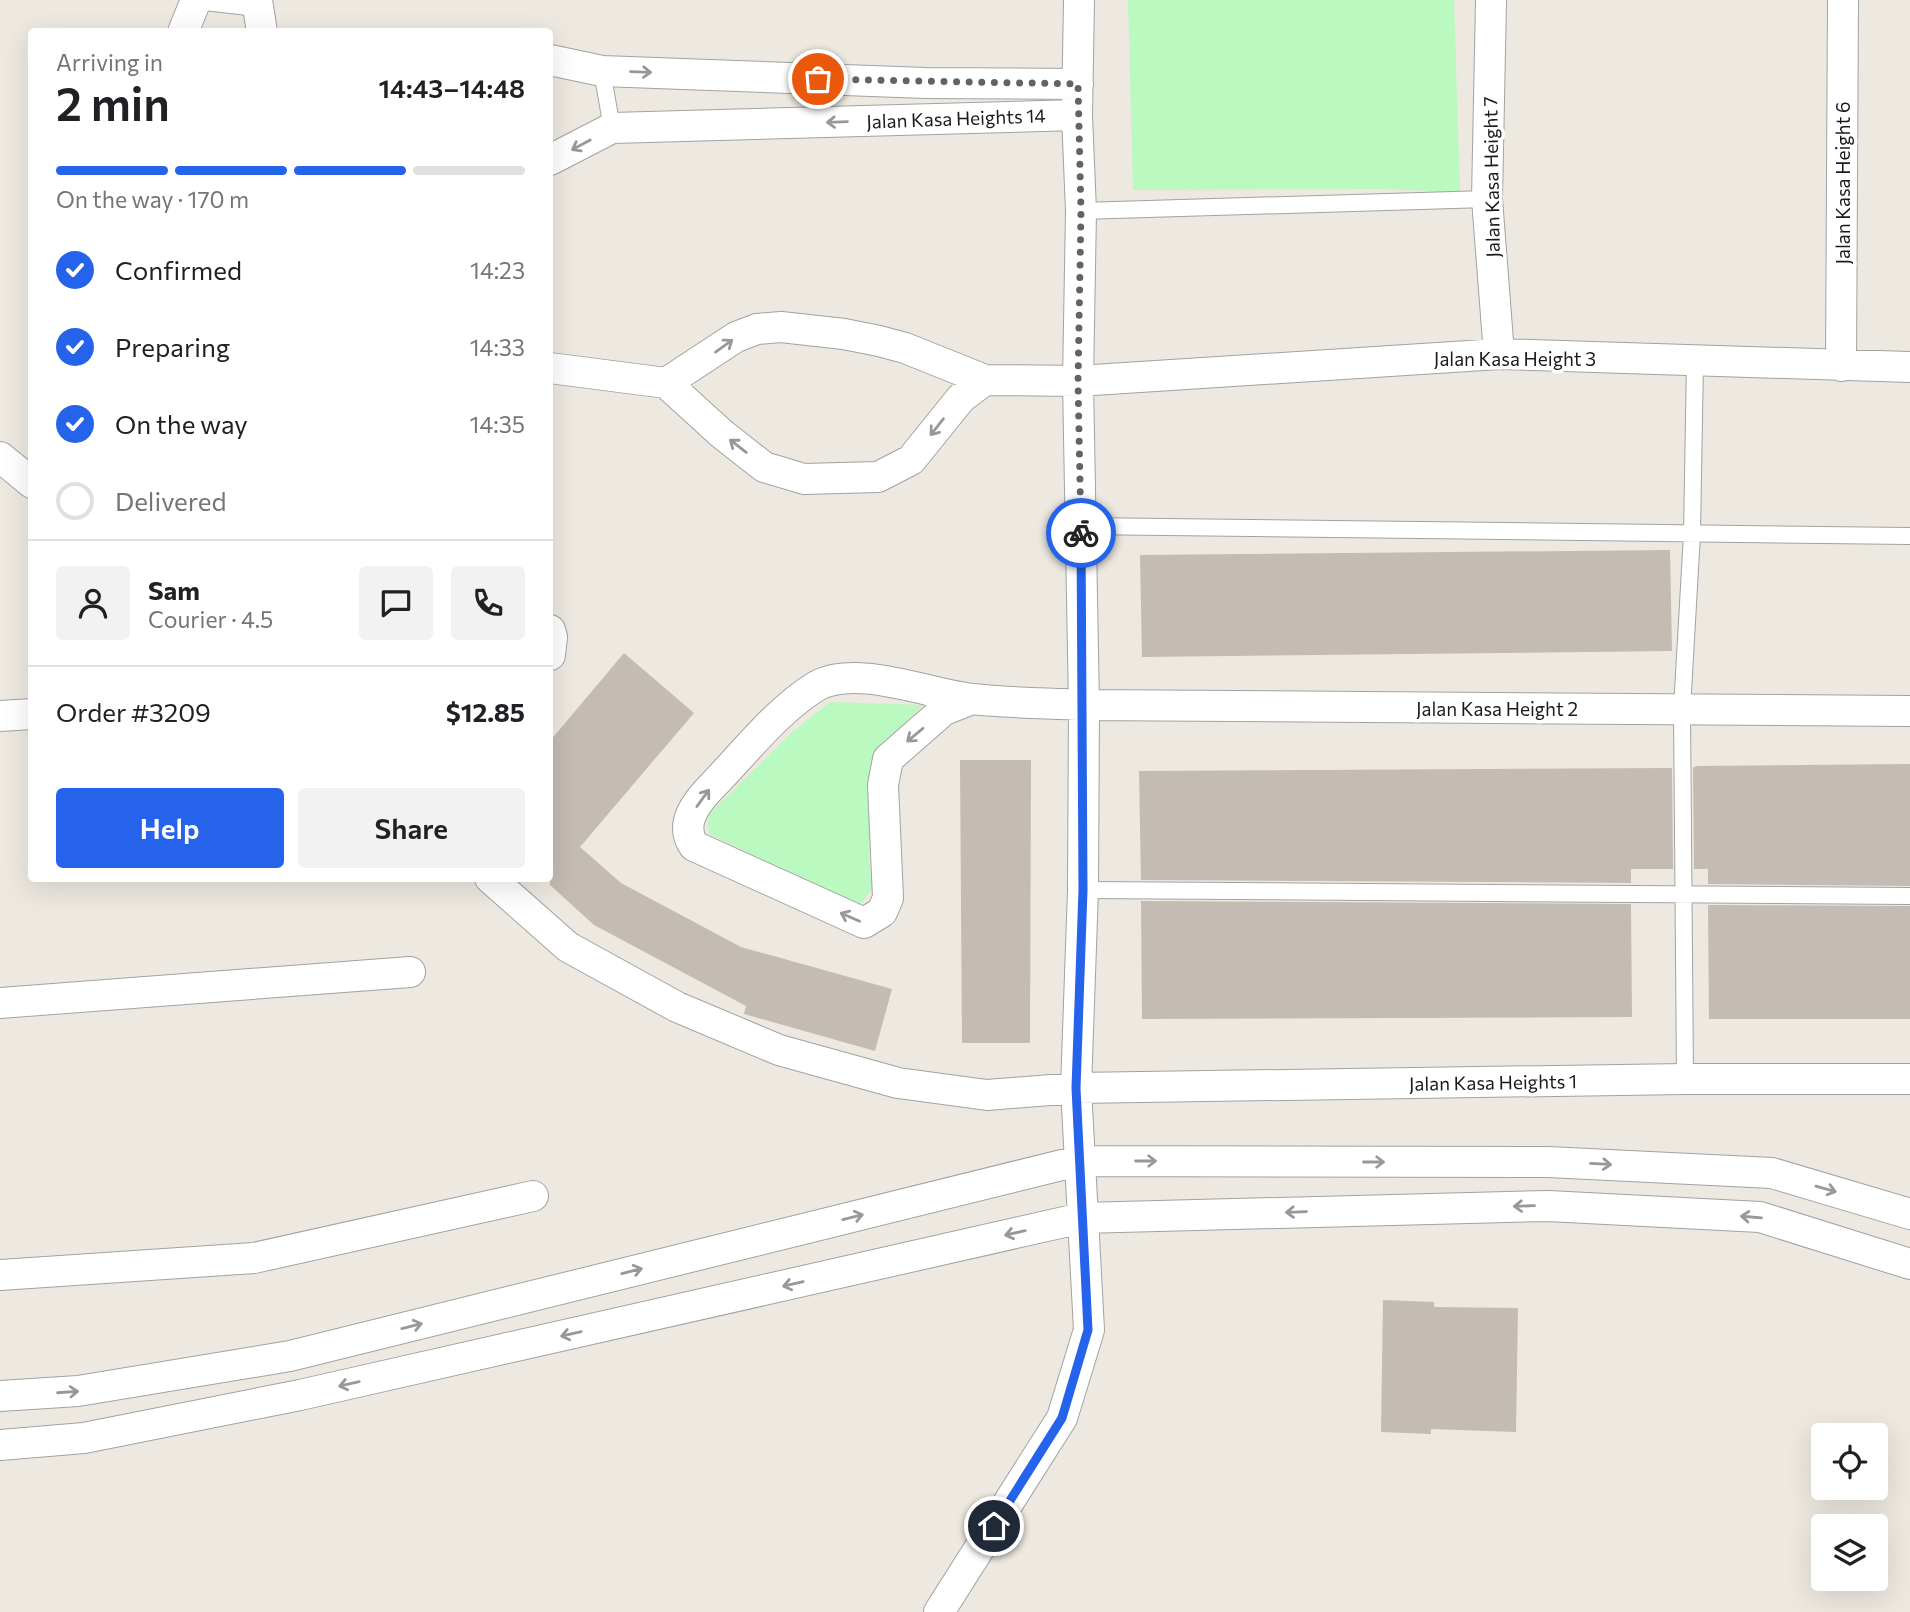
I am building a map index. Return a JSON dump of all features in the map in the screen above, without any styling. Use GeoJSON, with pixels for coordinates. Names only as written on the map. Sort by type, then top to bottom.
{"type":"FeatureCollection","features":[{"type":"Feature","properties":{"kind":"street"},"geometry":{"type":"LineString","coordinates":[[185,28],[196,0]]}},
{"type":"Feature","properties":{"kind":"street"},"geometry":{"type":"LineString","coordinates":[[939,1612],[1062,1418],[1088,1330],[1076,1088],[1083,890],[1084,705],[1078,382],[1081,211],[1077,115],[1079,0]]}},
{"type":"Feature","properties":{"kind":"street","name":"Jalan Kasa Height 7"},"geometry":{"type":"LineString","coordinates":[[1491,0],[1487,198],[1499,354]]}},
{"type":"Feature","properties":{"kind":"street","name":"Jalan Kasa Height 6"},"geometry":{"type":"LineString","coordinates":[[1841,366],[1843,0]]}},
{"type":"Feature","properties":{"kind":"street","name":"Jalan Kasa Heights 14"},"geometry":{"type":"LineString","coordinates":[[553,61],[602,71],[1077,115]]}},
{"type":"Feature","properties":{"kind":"street","name":"Jalan Kasa Heights 14"},"geometry":{"type":"LineString","coordinates":[[553,158],[612,128],[928,101],[1078,84]]}},
{"type":"Feature","properties":{"kind":"street"},"geometry":{"type":"LineString","coordinates":[[666,383],[736,337],[757,329],[781,327],[879,341],[905,348],[985,380]]}},
{"type":"Feature","properties":{"kind":"street","name":"Jalan Kasa Height 3"},"geometry":{"type":"LineString","coordinates":[[985,380],[1078,382],[1499,354],[1910,367]]}},
{"type":"Feature","properties":{"kind":"street"},"geometry":{"type":"LineString","coordinates":[[553,373],[666,383],[722,434],[764,467],[804,479],[877,477],[911,460],[961,398],[985,380]]}},
{"type":"Feature","properties":{"kind":"street"},"geometry":{"type":"LineString","coordinates":[[0,457],[28,480]]}},
{"type":"Feature","properties":{"kind":"street","name":"Jalan Kasa Height 2"},"geometry":{"type":"LineString","coordinates":[[972,699],[944,710],[888,759],[883,785],[888,898],[883,912],[864,923],[694,846],[687,835],[686,822],[708,790],[787,710],[817,686],[866,678],[972,699],[1084,705],[1910,711]]}},
{"type":"Feature","properties":{"kind":"street"},"geometry":{"type":"LineString","coordinates":[[0,716],[28,714]]}},
{"type":"Feature","properties":{"kind":"street","name":"Jalan Kasa Heights 1"},"geometry":{"type":"LineString","coordinates":[[495,882],[568,947],[677,1007],[779,1050],[898,1083],[987,1095],[1076,1088],[1685,1079],[1910,1079]]}},
{"type":"Feature","properties":{"kind":"street"},"geometry":{"type":"LineString","coordinates":[[0,1003],[410,972]]}},
{"type":"Feature","properties":{"kind":"street"},"geometry":{"type":"LineString","coordinates":[[0,1396],[78,1391],[290,1356],[1078,1161],[1548,1162],[1772,1173],[1910,1214]]}},
{"type":"Feature","properties":{"kind":"street"},"geometry":{"type":"LineString","coordinates":[[0,1275],[254,1258],[533,1196]]}},
{"type":"Feature","properties":{"kind":"street"},"geometry":{"type":"LineString","coordinates":[[0,1445],[84,1438],[300,1395],[1082,1218],[1548,1206],[1760,1217],[1910,1264]]}},
{"type":"Feature","properties":{"kind":"lane"},"geometry":{"type":"LineString","coordinates":[[196,0],[259,13]]}},
{"type":"Feature","properties":{"kind":"lane"},"geometry":{"type":"LineString","coordinates":[[602,71],[612,128]]}},
{"type":"Feature","properties":{"kind":"lane"},"geometry":{"type":"LineString","coordinates":[[1081,211],[1487,198]]}},
{"type":"Feature","properties":{"kind":"lane"},"geometry":{"type":"LineString","coordinates":[[1685,1079],[1682,709],[1692,534],[1695,360]]}},
{"type":"Feature","properties":{"kind":"lane"},"geometry":{"type":"LineString","coordinates":[[1081,526],[1910,536]]}},
{"type":"Feature","properties":{"kind":"lane"},"geometry":{"type":"LineString","coordinates":[[1083,890],[1910,896]]}},
{"type":"Feature","properties":{"kind":"green space"},"geometry":{"type":"Polygon","coordinates":[[[1128,0],[1454,0],[1460,192],[1378,189],[1133,190],[1128,0]]]}},
{"type":"Feature","properties":{"kind":"green space"},"geometry":{"type":"Polygon","coordinates":[[[830,702],[923,705],[872,755],[869,859],[873,888],[859,906],[709,834],[707,816],[792,732],[830,702]]]}},
{"type":"Feature","properties":{"kind":"building"},"geometry":{"type":"Polygon","coordinates":[[[1670,550],[1672,651],[1142,657],[1140,555],[1670,550]]]}},
{"type":"Feature","properties":{"kind":"building"},"geometry":{"type":"Polygon","coordinates":[[[624,653],[694,713],[580,847],[621,883],[741,947],[892,989],[875,1051],[744,1014],[746,1006],[594,925],[550,885],[550,882],[553,882],[553,737],[624,653]]]}},
{"type":"Feature","properties":{"kind":"building"},"geometry":{"type":"Polygon","coordinates":[[[960,760],[1031,760],[1030,1043],[962,1043],[960,760]]]}},
{"type":"Feature","properties":{"kind":"building"},"geometry":{"type":"Polygon","coordinates":[[[1910,764],[1910,886],[1708,884],[1708,869],[1694,869],[1693,768],[1696,766],[1910,764]]]}},
{"type":"Feature","properties":{"kind":"building"},"geometry":{"type":"Polygon","coordinates":[[[1672,768],[1673,869],[1631,869],[1631,883],[1141,880],[1139,771],[1672,768]]]}},
{"type":"Feature","properties":{"kind":"building"},"geometry":{"type":"Polygon","coordinates":[[[1141,901],[1631,904],[1632,1017],[1142,1019],[1141,901]]]}},
{"type":"Feature","properties":{"kind":"building"},"geometry":{"type":"Polygon","coordinates":[[[1708,905],[1910,906],[1910,1019],[1709,1019],[1708,905]]]}},
{"type":"Feature","properties":{"kind":"building"},"geometry":{"type":"Polygon","coordinates":[[[1383,1300],[1434,1302],[1434,1307],[1518,1308],[1516,1432],[1431,1429],[1431,1434],[1381,1432],[1383,1300]]]}},
{"type":"Feature","properties":{"kind":"way so far"},"geometry":{"type":"LineString","coordinates":[[818,79],[1078,84],[1081,211],[1078,382],[1081,533]]}},
{"type":"Feature","properties":{"kind":"route"},"geometry":{"type":"LineString","coordinates":[[994,1526],[1062,1418],[1088,1330],[1076,1088],[1083,890],[1081,533]]}}]}
